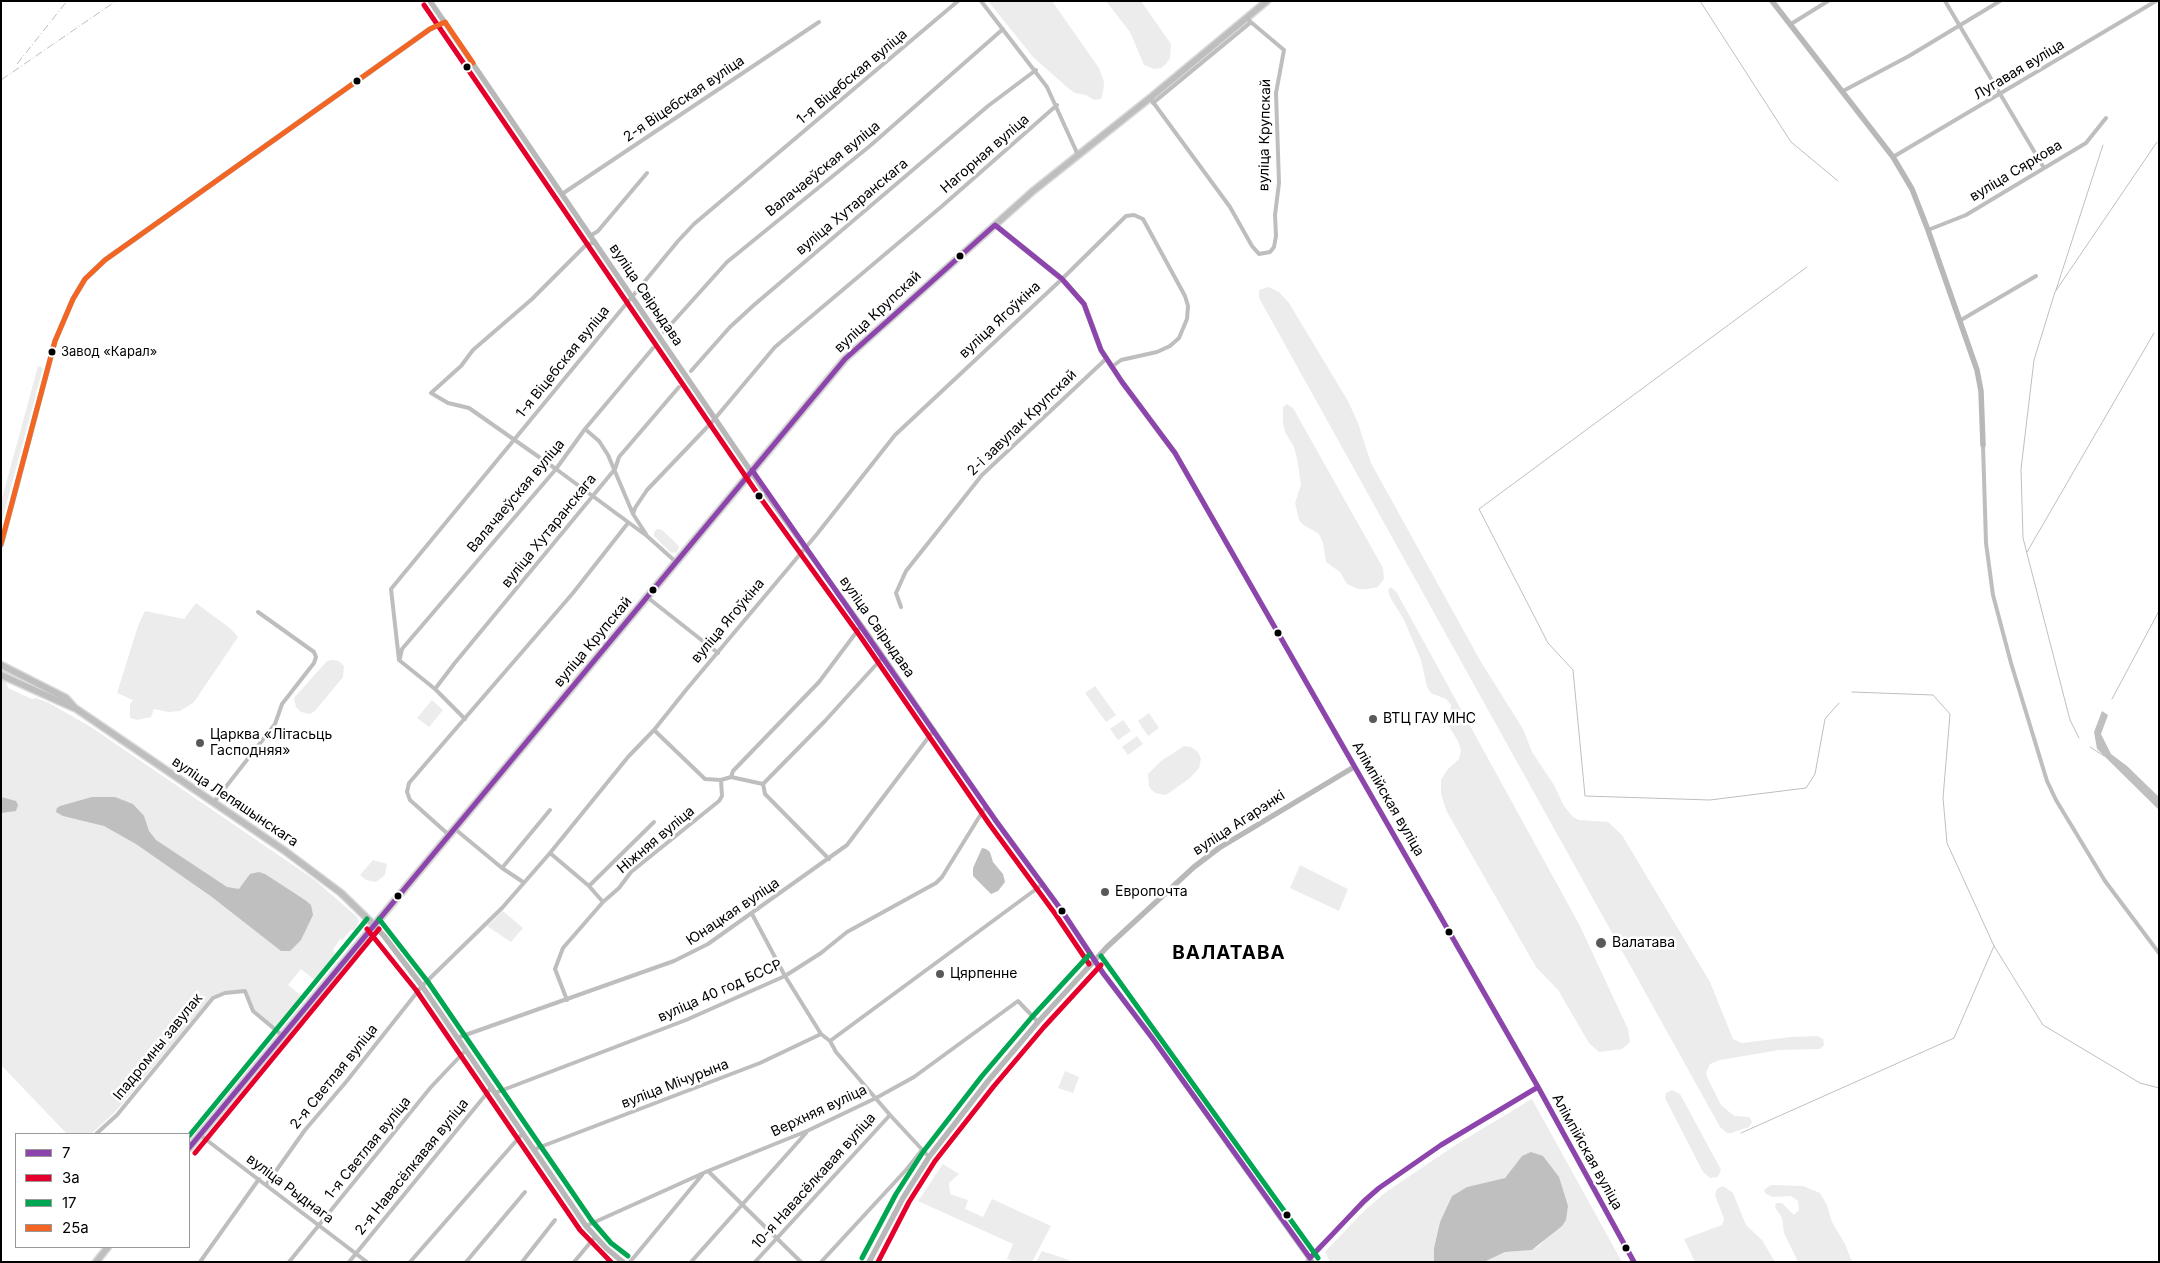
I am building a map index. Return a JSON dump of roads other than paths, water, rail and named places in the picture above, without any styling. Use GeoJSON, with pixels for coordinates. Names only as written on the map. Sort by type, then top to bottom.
{"type":"FeatureCollection","features":[{"type":"Feature","properties":{"kind":"main road","name":"вуліца Свірыдава"},"geometry":{"type":"LineString","coordinates":[[430,1],[715,418],[986,806],[1310,1261]]}},
{"type":"Feature","properties":{"kind":"main road","name":"вуліца Крупскай"},"geometry":{"type":"LineString","coordinates":[[190,1147],[283,1036],[373,924],[450,835],[844,359],[995,226],[1033,190],[1117,124],[1152,100],[1248,21],[1267,1]]}},
{"type":"Feature","properties":{"kind":"main road"},"geometry":{"type":"LineString","coordinates":[[1772,1],[1893,157],[1912,190],[1961,320],[1977,370],[1981,391],[1983,445]]}},
{"type":"Feature","properties":{"kind":"main road"},"geometry":{"type":"LineString","coordinates":[[1,546],[55,341],[73,299],[85,279],[104,260],[430,29],[444,22]]}},
{"type":"Feature","properties":{"kind":"main road","name":"вуліца Ягоўкіна"},"geometry":{"type":"LineString","coordinates":[[995,226],[1062,279],[1084,304],[1097,341],[1107,358]]}},
{"type":"Feature","properties":{"kind":"main road","name":"Алімпійская вуліца"},"geometry":{"type":"LineString","coordinates":[[1107,358],[1131,395],[1175,453],[1538,1087],[1634,1262]]}},
{"type":"Feature","properties":{"kind":"main road","name":"вуліца Лепяшынскага"},"geometry":{"type":"LineString","coordinates":[[1,665],[66,698],[75,708]]}},
{"type":"Feature","properties":{"kind":"main road","name":"вуліца Лепяшынскага"},"geometry":{"type":"LineString","coordinates":[[1,674],[75,708],[214,802],[328,883],[373,924]]}},
{"type":"Feature","properties":{"kind":"main road","name":"вуліца Агарэнкі"},"geometry":{"type":"LineString","coordinates":[[868,1262],[903,1198],[929,1157],[983,1087],[1038,1022],[1095,960],[1172,888],[1219,848],[1354,767]]}},
{"type":"Feature","properties":{"kind":"main road"},"geometry":{"type":"LineString","coordinates":[[373,924],[422,986],[586,1226],[595,1237],[623,1262]]}},
{"type":"Feature","properties":{"kind":"main road"},"geometry":{"type":"LineString","coordinates":[[96,1262],[107,1248]]}},
{"type":"Feature","properties":{"kind":"street","name":"1-я Віцебская вуліца"},"geometry":{"type":"LineString","coordinates":[[399,660],[391,589],[672,248],[694,224],[958,1]]}},
{"type":"Feature","properties":{"kind":"street"},"geometry":{"type":"LineString","coordinates":[[981,1],[1036,70],[1057,105],[1078,156]]}},
{"type":"Feature","properties":{"kind":"street"},"geometry":{"type":"LineString","coordinates":[[1791,24],[1828,1]]}},
{"type":"Feature","properties":{"kind":"street"},"geometry":{"type":"LineString","coordinates":[[1945,1],[2044,168]]}},
{"type":"Feature","properties":{"kind":"street"},"geometry":{"type":"LineString","coordinates":[[1843,91],[1909,56],[2000,1]]}},
{"type":"Feature","properties":{"kind":"street","name":"Лугавая вуліца"},"geometry":{"type":"LineString","coordinates":[[1893,157],[2156,1]]}},
{"type":"Feature","properties":{"kind":"street","name":"вуліца Крупскай"},"geometry":{"type":"LineString","coordinates":[[1152,100],[1230,207],[1252,246],[1259,254],[1270,252],[1274,248],[1276,236],[1275,214],[1279,183],[1276,93],[1284,50],[1248,21]]}},
{"type":"Feature","properties":{"kind":"street","name":"2-я Віцебская вуліца"},"geometry":{"type":"LineString","coordinates":[[562,194],[819,22]]}},
{"type":"Feature","properties":{"kind":"street","name":"Валачаеўская вуліца"},"geometry":{"type":"LineString","coordinates":[[664,332],[727,262],[871,145],[1003,29]]}},
{"type":"Feature","properties":{"kind":"street","name":"вуліца Хутаранскага"},"geometry":{"type":"LineString","coordinates":[[691,371],[730,327],[754,305],[988,106],[1036,70]]}},
{"type":"Feature","properties":{"kind":"street","name":"Нагорная вуліца"},"geometry":{"type":"LineString","coordinates":[[634,514],[635,508],[646,490],[715,418],[775,347],[1057,105]]}},
{"type":"Feature","properties":{"kind":"street","name":"вуліца Сяркова"},"geometry":{"type":"LineString","coordinates":[[1928,230],[1966,215],[2086,142],[2106,118]]}},
{"type":"Feature","properties":{"kind":"street"},"geometry":{"type":"LineString","coordinates":[[590,236],[598,231],[647,173]]}},
{"type":"Feature","properties":{"kind":"street","name":"вуліца Ягоўкіна"},"geometry":{"type":"LineString","coordinates":[[422,986],[502,908],[550,853],[628,757],[654,730],[806,547],[895,435],[1062,279],[1126,216],[1134,215],[1142,219],[1185,296],[1188,306],[1187,319],[1179,338],[1170,346],[1157,352],[1121,360],[1113,366]]}},
{"type":"Feature","properties":{"kind":"street"},"geometry":{"type":"LineString","coordinates":[[595,242],[586,245],[532,299],[474,350],[461,366],[431,393],[448,403],[469,408],[647,536],[676,562]]}},
{"type":"Feature","properties":{"kind":"street"},"geometry":{"type":"LineString","coordinates":[[1961,320],[2036,276]]}},
{"type":"Feature","properties":{"kind":"street","name":"Валачаеўская вуліца"},"geometry":{"type":"LineString","coordinates":[[399,660],[402,649],[556,469],[585,429],[653,348]]}},
{"type":"Feature","properties":{"kind":"street","name":"2-і завулак Крупскай"},"geometry":{"type":"LineString","coordinates":[[901,607],[896,593],[902,577],[982,476],[1107,358]]}},
{"type":"Feature","properties":{"kind":"street","name":"вуліца Хутаранскага"},"geometry":{"type":"LineString","coordinates":[[435,689],[615,470],[619,457],[679,387]]}},
{"type":"Feature","properties":{"kind":"street"},"geometry":{"type":"LineString","coordinates":[[585,429],[599,441],[615,470],[634,514],[647,536]]}},
{"type":"Feature","properties":{"kind":"street"},"geometry":{"type":"LineString","coordinates":[[1983,445],[1986,543],[1993,595],[2011,663],[2047,781],[2056,800],[2105,881],[2159,953]]}},
{"type":"Feature","properties":{"kind":"street"},"geometry":{"type":"LineString","coordinates":[[450,835],[410,800],[407,792],[409,783],[573,593],[628,523]]}},
{"type":"Feature","properties":{"kind":"street"},"geometry":{"type":"LineString","coordinates":[[647,597],[718,653]]}},
{"type":"Feature","properties":{"kind":"street"},"geometry":{"type":"LineString","coordinates":[[214,802],[275,724],[282,704],[314,663],[316,657],[314,652],[258,612]]}},
{"type":"Feature","properties":{"kind":"street"},"geometry":{"type":"LineString","coordinates":[[731,777],[733,771],[819,682],[861,626]]}},
{"type":"Feature","properties":{"kind":"street"},"geometry":{"type":"LineString","coordinates":[[763,784],[825,721],[883,657]]}},
{"type":"Feature","properties":{"kind":"street"},"geometry":{"type":"LineString","coordinates":[[399,660],[435,689],[465,719]]}},
{"type":"Feature","properties":{"kind":"street"},"geometry":{"type":"LineString","coordinates":[[654,730],[705,779],[721,780],[731,777],[763,784]]}},
{"type":"Feature","properties":{"kind":"street","name":"Юнацкая вуліца"},"geometry":{"type":"LineString","coordinates":[[457,1038],[690,955],[752,914],[846,845],[934,730]]}},
{"type":"Feature","properties":{"kind":"street","name":"Ніжняя вуліца"},"geometry":{"type":"LineString","coordinates":[[567,1000],[555,969],[562,948],[603,902],[619,888],[631,872],[719,801],[722,796],[721,780]]}},
{"type":"Feature","properties":{"kind":"street"},"geometry":{"type":"LineString","coordinates":[[763,784],[765,794],[829,859]]}},
{"type":"Feature","properties":{"kind":"street","name":"вуліца 40 год БССР"},"geometry":{"type":"LineString","coordinates":[[494,1090],[686,1020],[785,976],[821,953],[847,932],[936,883],[942,877],[986,806]]}},
{"type":"Feature","properties":{"kind":"street"},"geometry":{"type":"LineString","coordinates":[[502,868],[550,810]]}},
{"type":"Feature","properties":{"kind":"street"},"geometry":{"type":"LineString","coordinates":[[589,886],[654,822]]}},
{"type":"Feature","properties":{"kind":"street"},"geometry":{"type":"LineString","coordinates":[[455,829],[502,868],[523,882]]}},
{"type":"Feature","properties":{"kind":"street"},"geometry":{"type":"LineString","coordinates":[[550,853],[589,886],[603,902]]}},
{"type":"Feature","properties":{"kind":"street"},"geometry":{"type":"LineString","coordinates":[[830,1041],[1043,884]]}},
{"type":"Feature","properties":{"kind":"street"},"geometry":{"type":"LineString","coordinates":[[752,914],[785,976],[821,1034],[830,1041],[836,1052],[929,1157]]}},
{"type":"Feature","properties":{"kind":"street","name":"2-я Светлая вуліца"},"geometry":{"type":"LineString","coordinates":[[266,1185],[305,1130],[346,1082],[422,986]]}},
{"type":"Feature","properties":{"kind":"street","name":"Іпадромны завулак"},"geometry":{"type":"LineString","coordinates":[[97,1133],[117,1115],[213,998],[225,993],[245,992],[253,1011],[283,1036]]}},
{"type":"Feature","properties":{"kind":"street","name":"Верхняя вуліца"},"geometry":{"type":"LineString","coordinates":[[586,1226],[708,1171],[807,1131],[876,1098],[914,1077],[1018,1001],[1038,1022]]}},
{"type":"Feature","properties":{"kind":"street","name":"вуліца Мічурына"},"geometry":{"type":"LineString","coordinates":[[535,1149],[760,1063],[821,1034]]}},
{"type":"Feature","properties":{"kind":"street","name":"1-я Светлая вуліца"},"geometry":{"type":"LineString","coordinates":[[289,1262],[431,1087],[466,1050]]}},
{"type":"Feature","properties":{"kind":"street"},"geometry":{"type":"LineString","coordinates":[[1310,1261],[1364,1200],[1379,1188],[1441,1145],[1538,1087]]}},
{"type":"Feature","properties":{"kind":"street","name":"2-я Навасёлкавая вуліца"},"geometry":{"type":"LineString","coordinates":[[349,1262],[494,1090]]}},
{"type":"Feature","properties":{"kind":"street","name":"10-я Навасёлкавая вуліца"},"geometry":{"type":"LineString","coordinates":[[755,1262],[890,1115]]}},
{"type":"Feature","properties":{"kind":"street"},"geometry":{"type":"LineString","coordinates":[[691,1262],[807,1131]]}},
{"type":"Feature","properties":{"kind":"street"},"geometry":{"type":"LineString","coordinates":[[410,1262],[523,1133]]}},
{"type":"Feature","properties":{"kind":"street","name":"вуліца Рыднага"},"geometry":{"type":"LineString","coordinates":[[200,1135],[367,1262]]}},
{"type":"Feature","properties":{"kind":"street"},"geometry":{"type":"LineString","coordinates":[[821,1262],[922,1150]]}},
{"type":"Feature","properties":{"kind":"street"},"geometry":{"type":"LineString","coordinates":[[708,1171],[777,1237],[800,1262]]}},
{"type":"Feature","properties":{"kind":"street"},"geometry":{"type":"LineString","coordinates":[[630,1262],[702,1174]]}},
{"type":"Feature","properties":{"kind":"street"},"geometry":{"type":"LineString","coordinates":[[200,1262],[259,1180]]}},
{"type":"Feature","properties":{"kind":"street"},"geometry":{"type":"LineString","coordinates":[[466,1262],[526,1192]]}},
{"type":"Feature","properties":{"kind":"street"},"geometry":{"type":"LineString","coordinates":[[522,1262],[555,1220]]}},
{"type":"Feature","properties":{"kind":"street"},"geometry":{"type":"LineString","coordinates":[[574,1262],[595,1237]]}},
{"type":"Feature","properties":{"kind":"waterway"},"geometry":{"type":"LineString","coordinates":[[1700,1],[1791,142],[1838,181]]}},
{"type":"Feature","properties":{"kind":"waterway"},"geometry":{"type":"LineString","coordinates":[[2079,738],[2070,720],[2023,538],[2021,469],[2034,360],[2055,292],[2157,142]]}},
{"type":"Feature","properties":{"kind":"waterway"},"geometry":{"type":"LineString","coordinates":[[2056,290],[2103,145]]}},
{"type":"Feature","properties":{"kind":"waterway"},"geometry":{"type":"LineString","coordinates":[[1807,267],[1479,509],[1548,643],[1573,670],[1585,796],[1710,800],[1806,788],[1815,774],[1825,719],[1839,703]]}},
{"type":"Feature","properties":{"kind":"waterway"},"geometry":{"type":"LineString","coordinates":[[2027,552],[2154,333]]}},
{"type":"Feature","properties":{"kind":"waterway"},"geometry":{"type":"LineString","coordinates":[[2112,699],[2159,611]]}},
{"type":"Feature","properties":{"kind":"waterway"},"geometry":{"type":"LineString","coordinates":[[1852,692],[1933,695],[1950,714],[1943,798],[1947,843],[1994,946],[2043,1025],[2140,1083],[2159,1088]]}},
{"type":"Feature","properties":{"kind":"waterway"},"geometry":{"type":"LineString","coordinates":[[2090,747],[2104,756]]}},
{"type":"Feature","properties":{"kind":"waterway"},"geometry":{"type":"LineString","coordinates":[[1741,1133],[1954,1038],[1994,946]]}},
{"type":"Feature","properties":{"kind":"railway"},"geometry":{"type":"LineString","coordinates":[[17,64],[67,1]]}},
{"type":"Feature","properties":{"kind":"railway"},"geometry":{"type":"LineString","coordinates":[[1,80],[116,1]]}},
{"type":"Feature","properties":{"kind":"place","name":"Завод «Карал»"},"geometry":{"type":"Point","coordinates":[52,352]}},
{"type":"Feature","properties":{"kind":"place","name":"ВТЦ ГАУ МНС"},"geometry":{"type":"Point","coordinates":[1373,719]}},
{"type":"Feature","properties":{"kind":"place","name":"Царква «Літасьць Гасподняя»"},"geometry":{"type":"Point","coordinates":[200,743]}},
{"type":"Feature","properties":{"kind":"place","name":"Европочта"},"geometry":{"type":"Point","coordinates":[1105,892]}},
{"type":"Feature","properties":{"kind":"place","name":"Валатава"},"geometry":{"type":"Point","coordinates":[1601,943]}},
{"type":"Feature","properties":{"kind":"place","name":"Цярпенне"},"geometry":{"type":"Point","coordinates":[940,974]}},
{"type":"Feature","properties":{"kind":"district","name":"ВАЛАТАВА"},"geometry":{"type":"Point","coordinates":[1229,953]}}]}
